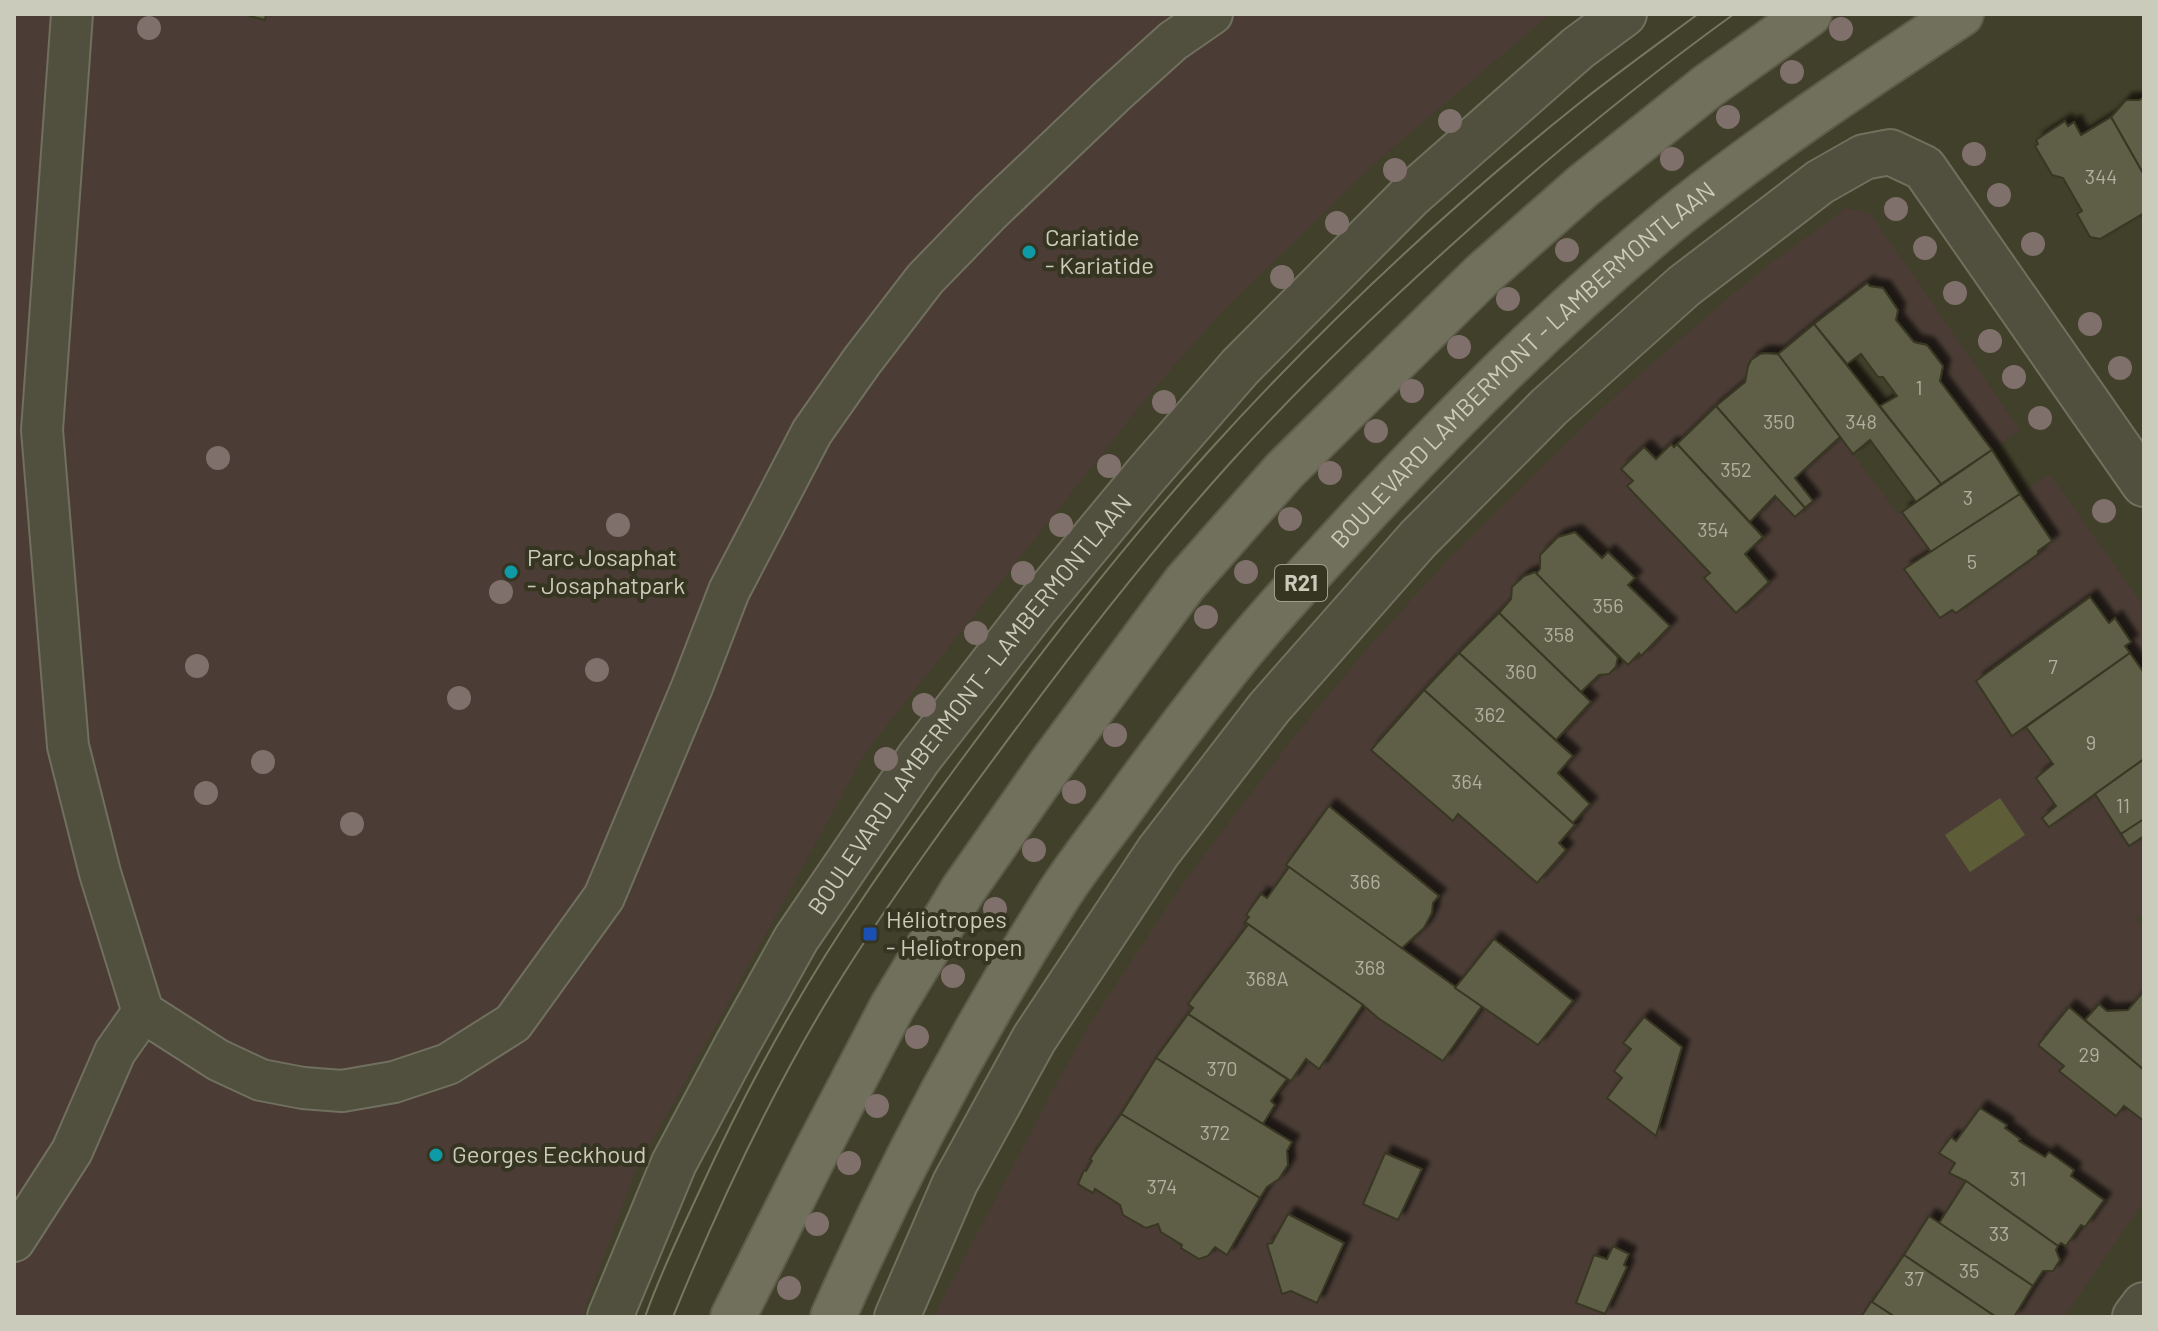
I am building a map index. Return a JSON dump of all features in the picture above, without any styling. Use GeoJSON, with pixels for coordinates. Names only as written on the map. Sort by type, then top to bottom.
{"type":"FeatureCollection","features":[{"type":"Feature","properties":{"kind":"main road"},"geometry":{"type":"LineString","coordinates":[[733,1317],[892,1007],[963,890],[1051,764],[1185,583],[1284,471],[1482,275],[1594,177],[1708,86],[1809,14]]}},
{"type":"Feature","properties":{"kind":"main road","name":"BOULEVARD LAMBERMONT - LAMBERMONTLAAN"},"geometry":{"type":"LineString","coordinates":[[833,1317],[872,1228],[988,1010],[1059,895],[1155,762],[1232,663],[1309,574],[1500,373],[1674,217],[1865,77],[1961,14]]}},
{"type":"Feature","properties":{"kind":"street"},"geometry":{"type":"LineString","coordinates":[[72,14],[42,430],[68,746],[100,873],[143,1012],[218,1060],[261,1080],[342,1091],[394,1082],[448,1064],[513,1023],[604,897],[729,591],[812,432],[925,279],[990,212],[1113,95],[1173,41],[1212,14]]}},
{"type":"Feature","properties":{"kind":"street","name":"BOULEVARD LAMBERMONT - LAMBERMONTLAAN"},"geometry":{"type":"LineString","coordinates":[[610,1317],[674,1163],[796,939],[929,746],[1035,609],[1240,367],[1410,196],[1578,48],[1624,14]]}},
{"type":"Feature","properties":{"kind":"street","name":"BOULEVARD LAMBERMONT - LAMBERMONTLAAN"},"geometry":{"type":"LineString","coordinates":[[897,1317],[955,1183],[1034,1039],[1158,852],[1269,708],[1418,539],[1549,407],[1684,286],[1820,182],[1864,157],[1890,152],[1924,168],[2144,484]]}},
{"type":"Feature","properties":{"kind":"street"},"geometry":{"type":"LineString","coordinates":[[14,1241],[72,1151],[115,1052],[143,1012]]}},
{"type":"Feature","properties":{"kind":"street"},"geometry":{"type":"LineString","coordinates":[[2135,1317],[2144,1305]]}},
{"type":"Feature","properties":{"kind":"shaded area","name":"Parc Josaphat - Josaphatpark"},"geometry":{"type":"Polygon","coordinates":[[[14,14],[1551,14],[1378,160],[1221,313],[1152,391],[865,753],[634,1175],[582,1317],[14,1317],[14,14]]]}},
{"type":"Feature","properties":{"kind":"shaded area"},"geometry":{"type":"Polygon","coordinates":[[[1846,208],[1870,213],[2020,430],[1992,450],[1940,381],[1943,366],[1927,345],[1914,342],[1896,320],[1898,310],[1883,288],[1867,283],[1778,354],[1763,354],[1754,358],[1748,367],[1745,382],[1674,447],[1671,445],[1656,459],[1644,447],[1621,469],[1633,481],[1627,487],[1710,573],[1704,579],[1736,612],[1769,582],[1745,554],[1763,537],[1750,522],[1775,496],[1795,517],[1813,501],[1795,478],[1840,437],[1931,552],[1905,570],[1940,618],[1952,610],[1956,613],[2038,554],[2051,541],[2020,494],[2050,474],[2144,607],[2144,673],[2125,646],[2131,641],[2116,619],[2109,623],[2090,597],[1977,681],[2011,736],[2026,727],[2053,764],[2037,778],[2056,806],[2042,817],[2049,826],[2095,794],[2128,846],[2144,836],[2144,914],[2135,919],[2144,926],[2144,991],[2128,1010],[2107,1011],[2099,1004],[2085,1020],[2069,1007],[2038,1045],[2064,1066],[2059,1071],[2115,1116],[2124,1106],[2144,1121],[2144,1201],[2064,1317],[2014,1317],[2043,1271],[2053,1270],[2061,1243],[2066,1246],[2081,1225],[2085,1227],[2104,1200],[2071,1176],[2074,1169],[2049,1152],[2045,1157],[2019,1141],[2020,1138],[2005,1128],[2006,1125],[1980,1108],[1956,1141],[1950,1138],[1939,1153],[1955,1163],[1950,1173],[1966,1181],[1939,1223],[1930,1217],[1861,1317],[933,1317],[1093,1019],[1186,879],[1296,734],[1371,644],[1446,562],[1626,386],[1767,266],[1846,208]],[[1576,532],[1558,537],[1541,555],[1540,569],[1536,574],[1524,576],[1513,587],[1511,599],[1372,750],[1452,821],[1458,814],[1537,883],[1566,851],[1559,843],[1590,804],[1558,773],[1572,756],[1556,740],[1591,702],[1581,692],[1599,675],[1616,667],[1618,657],[1628,665],[1639,653],[1642,655],[1670,626],[1628,585],[1635,578],[1609,552],[1602,558],[1576,532]],[[1329,806],[1286,864],[1289,867],[1267,898],[1261,894],[1246,915],[1249,917],[1244,923],[1247,926],[1189,1003],[1193,1008],[1102,1141],[1078,1185],[1092,1193],[1095,1189],[1120,1205],[1146,1228],[1158,1224],[1170,1238],[1199,1259],[1208,1256],[1215,1247],[1227,1255],[1267,1187],[1279,1179],[1288,1165],[1263,1124],[1275,1105],[1271,1101],[1287,1079],[1291,1081],[1306,1059],[1319,1068],[1363,1005],[1443,1061],[1482,1007],[1538,1045],[1573,1001],[1494,939],[1455,988],[1401,949],[1424,930],[1439,896],[1329,806]],[[1644,1017],[1624,1043],[1631,1049],[1614,1071],[1622,1078],[1607,1098],[1656,1136],[1682,1047],[1644,1017]],[[1288,1214],[1272,1243],[1267,1245],[1282,1293],[1344,1243],[1288,1214]],[[1613,1246],[1577,1303],[1604,1314],[1627,1267],[1624,1265],[1629,1254],[1613,1246]]]}},
{"type":"Feature","properties":{"kind":"shaded area"},"geometry":{"type":"Polygon","coordinates":[[[2000,798],[2025,835],[1970,872],[1945,835],[2000,798]]]}},
{"type":"Feature","properties":{"kind":"building"},"geometry":{"type":"Polygon","coordinates":[[[242,14],[266,14],[265,20],[242,14]]]}},
{"type":"Feature","properties":{"kind":"building"},"geometry":{"type":"Polygon","coordinates":[[[2144,97],[2144,175],[2111,117],[2126,100],[2144,97]]]}},
{"type":"Feature","properties":{"kind":"building"},"geometry":{"type":"Polygon","coordinates":[[[2111,117],[2144,175],[2144,213],[2100,239],[2090,237],[2077,214],[2082,211],[2063,178],[2052,175],[2035,146],[2038,144],[2036,140],[2065,121],[2068,126],[2074,122],[2081,135],[2111,117]]]}},
{"type":"Feature","properties":{"kind":"building"},"geometry":{"type":"Polygon","coordinates":[[[1867,283],[1883,288],[1898,310],[1896,320],[1914,342],[1927,345],[1943,366],[1940,381],[1992,450],[1941,484],[1880,406],[1897,396],[1883,377],[1878,377],[1861,354],[1847,364],[1814,324],[1867,283]]]}},
{"type":"Feature","properties":{"kind":"building"},"geometry":{"type":"Polygon","coordinates":[[[1814,324],[1941,484],[1916,502],[1870,440],[1853,454],[1778,354],[1814,324]]]}},
{"type":"Feature","properties":{"kind":"building"},"geometry":{"type":"Polygon","coordinates":[[[1765,353],[1778,354],[1840,437],[1795,478],[1813,501],[1805,508],[1716,406],[1745,382],[1751,360],[1765,353]]]}},
{"type":"Feature","properties":{"kind":"building"},"geometry":{"type":"Polygon","coordinates":[[[1716,406],[1805,508],[1795,517],[1775,496],[1750,522],[1677,444],[1716,406]]]}},
{"type":"Feature","properties":{"kind":"building"},"geometry":{"type":"Polygon","coordinates":[[[1671,444],[1674,447],[1677,444],[1763,537],[1745,554],[1769,582],[1736,613],[1704,578],[1710,573],[1627,486],[1633,481],[1621,469],[1644,447],[1656,459],[1671,444]]]}},
{"type":"Feature","properties":{"kind":"building"},"geometry":{"type":"Polygon","coordinates":[[[1992,450],[2020,494],[1931,552],[1902,512],[1992,450]]]}},
{"type":"Feature","properties":{"kind":"building"},"geometry":{"type":"Polygon","coordinates":[[[2020,494],[2052,541],[1956,613],[1952,610],[1940,618],[1904,569],[2020,494]]]}},
{"type":"Feature","properties":{"kind":"building"},"geometry":{"type":"Polygon","coordinates":[[[1575,532],[1602,558],[1608,552],[1635,578],[1628,585],[1670,626],[1628,665],[1536,574],[1540,569],[1540,555],[1558,537],[1575,532]]]}},
{"type":"Feature","properties":{"kind":"building"},"geometry":{"type":"Polygon","coordinates":[[[1535,572],[1618,657],[1616,667],[1609,674],[1599,675],[1581,692],[1499,613],[1511,599],[1512,587],[1524,576],[1535,572]]]}},
{"type":"Feature","properties":{"kind":"building"},"geometry":{"type":"Polygon","coordinates":[[[2090,597],[2109,623],[2115,618],[2131,642],[2125,646],[2130,653],[2012,736],[1976,681],[2090,597]]]}},
{"type":"Feature","properties":{"kind":"building"},"geometry":{"type":"Polygon","coordinates":[[[1499,613],[1591,702],[1556,740],[1459,653],[1499,613]]]}},
{"type":"Feature","properties":{"kind":"building"},"geometry":{"type":"Polygon","coordinates":[[[1459,653],[1573,756],[1558,773],[1590,804],[1573,823],[1424,690],[1459,653]]]}},
{"type":"Feature","properties":{"kind":"building"},"geometry":{"type":"Polygon","coordinates":[[[2130,653],[2144,673],[2144,759],[2049,827],[2042,818],[2056,806],[2036,778],[2053,764],[2026,727],[2130,653]]]}},
{"type":"Feature","properties":{"kind":"building"},"geometry":{"type":"Polygon","coordinates":[[[1424,690],[1575,825],[1559,843],[1566,850],[1537,883],[1458,814],[1453,821],[1371,750],[1424,690]]]}},
{"type":"Feature","properties":{"kind":"building"},"geometry":{"type":"Polygon","coordinates":[[[2144,759],[2144,819],[2121,834],[2095,794],[2144,759]]]}},
{"type":"Feature","properties":{"kind":"building"},"geometry":{"type":"Polygon","coordinates":[[[1329,806],[1439,896],[1433,903],[1432,913],[1424,928],[1401,949],[1286,865],[1329,806]]]}},
{"type":"Feature","properties":{"kind":"building"},"geometry":{"type":"Polygon","coordinates":[[[2144,819],[2144,836],[2129,846],[2121,834],[2144,819]]]}},
{"type":"Feature","properties":{"kind":"building"},"geometry":{"type":"Polygon","coordinates":[[[1289,867],[1482,1006],[1443,1061],[1245,922],[1249,917],[1246,915],[1261,894],[1267,898],[1289,867]]]}},
{"type":"Feature","properties":{"kind":"building"},"geometry":{"type":"Polygon","coordinates":[[[1245,922],[1363,1005],[1319,1069],[1306,1059],[1291,1081],[1188,1014],[1193,1008],[1188,1004],[1247,926],[1245,922]]]}},
{"type":"Feature","properties":{"kind":"building"},"geometry":{"type":"Polygon","coordinates":[[[1494,939],[1573,1001],[1538,1045],[1455,988],[1494,939]]]}},
{"type":"Feature","properties":{"kind":"building"},"geometry":{"type":"Polygon","coordinates":[[[2144,991],[2144,1070],[2085,1020],[2099,1004],[2107,1011],[2128,1010],[2144,991]]]}},
{"type":"Feature","properties":{"kind":"building"},"geometry":{"type":"Polygon","coordinates":[[[2069,1007],[2144,1070],[2144,1121],[2124,1106],[2116,1116],[2059,1071],[2064,1066],[2038,1045],[2069,1007]]]}},
{"type":"Feature","properties":{"kind":"building"},"geometry":{"type":"Polygon","coordinates":[[[1188,1014],[1287,1079],[1271,1101],[1275,1105],[1263,1124],[1156,1058],[1188,1014]]]}},
{"type":"Feature","properties":{"kind":"building"},"geometry":{"type":"Polygon","coordinates":[[[1644,1017],[1682,1047],[1656,1136],[1607,1098],[1622,1078],[1614,1071],[1631,1049],[1623,1043],[1644,1017]]]}},
{"type":"Feature","properties":{"kind":"building"},"geometry":{"type":"Polygon","coordinates":[[[1156,1058],[1292,1142],[1287,1151],[1288,1165],[1260,1198],[1121,1114],[1156,1058]]]}},
{"type":"Feature","properties":{"kind":"building"},"geometry":{"type":"Polygon","coordinates":[[[1980,1108],[2007,1125],[2005,1128],[2019,1141],[2045,1157],[2049,1152],[2074,1170],[2071,1176],[2104,1200],[2085,1227],[2081,1225],[2066,1246],[2061,1243],[2058,1246],[1966,1181],[1949,1173],[1955,1163],[1939,1153],[1951,1137],[1956,1141],[1980,1108]]]}},
{"type":"Feature","properties":{"kind":"building"},"geometry":{"type":"Polygon","coordinates":[[[1121,1114],[1260,1198],[1227,1255],[1215,1247],[1208,1256],[1199,1259],[1161,1232],[1158,1224],[1146,1228],[1123,1215],[1120,1205],[1095,1189],[1093,1193],[1078,1184],[1092,1161],[1090,1159],[1121,1114]]]}},
{"type":"Feature","properties":{"kind":"building"},"geometry":{"type":"Polygon","coordinates":[[[1385,1153],[1422,1169],[1398,1220],[1363,1204],[1385,1153]]]}},
{"type":"Feature","properties":{"kind":"building"},"geometry":{"type":"Polygon","coordinates":[[[1966,1181],[2058,1246],[2056,1250],[2060,1260],[2053,1271],[2043,1271],[2033,1286],[1939,1223],[1966,1181]]]}},
{"type":"Feature","properties":{"kind":"building"},"geometry":{"type":"Polygon","coordinates":[[[1288,1214],[1344,1243],[1317,1303],[1291,1291],[1282,1294],[1267,1244],[1272,1243],[1288,1214]]]}},
{"type":"Feature","properties":{"kind":"building"},"geometry":{"type":"Polygon","coordinates":[[[1929,1216],[2033,1286],[2014,1317],[1996,1317],[1904,1255],[1929,1216]]]}},
{"type":"Feature","properties":{"kind":"building"},"geometry":{"type":"Polygon","coordinates":[[[1613,1246],[1629,1254],[1624,1265],[1627,1267],[1605,1314],[1576,1303],[1594,1255],[1607,1259],[1613,1246]]]}},
{"type":"Feature","properties":{"kind":"building"},"geometry":{"type":"Polygon","coordinates":[[[1904,1255],[1996,1317],[1895,1317],[1872,1302],[1904,1255]]]}},
{"type":"Feature","properties":{"kind":"building"},"geometry":{"type":"Polygon","coordinates":[[[1872,1302],[1895,1317],[1861,1317],[1872,1302]]]}},
{"type":"Feature","properties":{"kind":"tram line"},"geometry":{"type":"LineString","coordinates":[[645,1317],[670,1254],[736,1115],[841,930],[959,763],[1112,565],[1252,404],[1388,268],[1532,141],[1698,14]]}},
{"type":"Feature","properties":{"kind":"tram line"},"geometry":{"type":"LineString","coordinates":[[673,1317],[747,1149],[789,1067],[835,988],[902,886],[973,787],[1149,557],[1258,433],[1398,294],[1557,152],[1734,14]]}},
{"type":"Feature","properties":{"kind":"place","name":"Cariatide - Kariatide"},"geometry":{"type":"Point","coordinates":[1029,252]}},
{"type":"Feature","properties":{"kind":"place","name":"Parc Josaphat - Josaphatpark"},"geometry":{"type":"Point","coordinates":[511,572]}},
{"type":"Feature","properties":{"kind":"place","name":"Héliotropes - Heliotropen"},"geometry":{"type":"Point","coordinates":[870,934]}},
{"type":"Feature","properties":{"kind":"place","name":"Georges Eeckhoud"},"geometry":{"type":"Point","coordinates":[436,1155]}}]}
